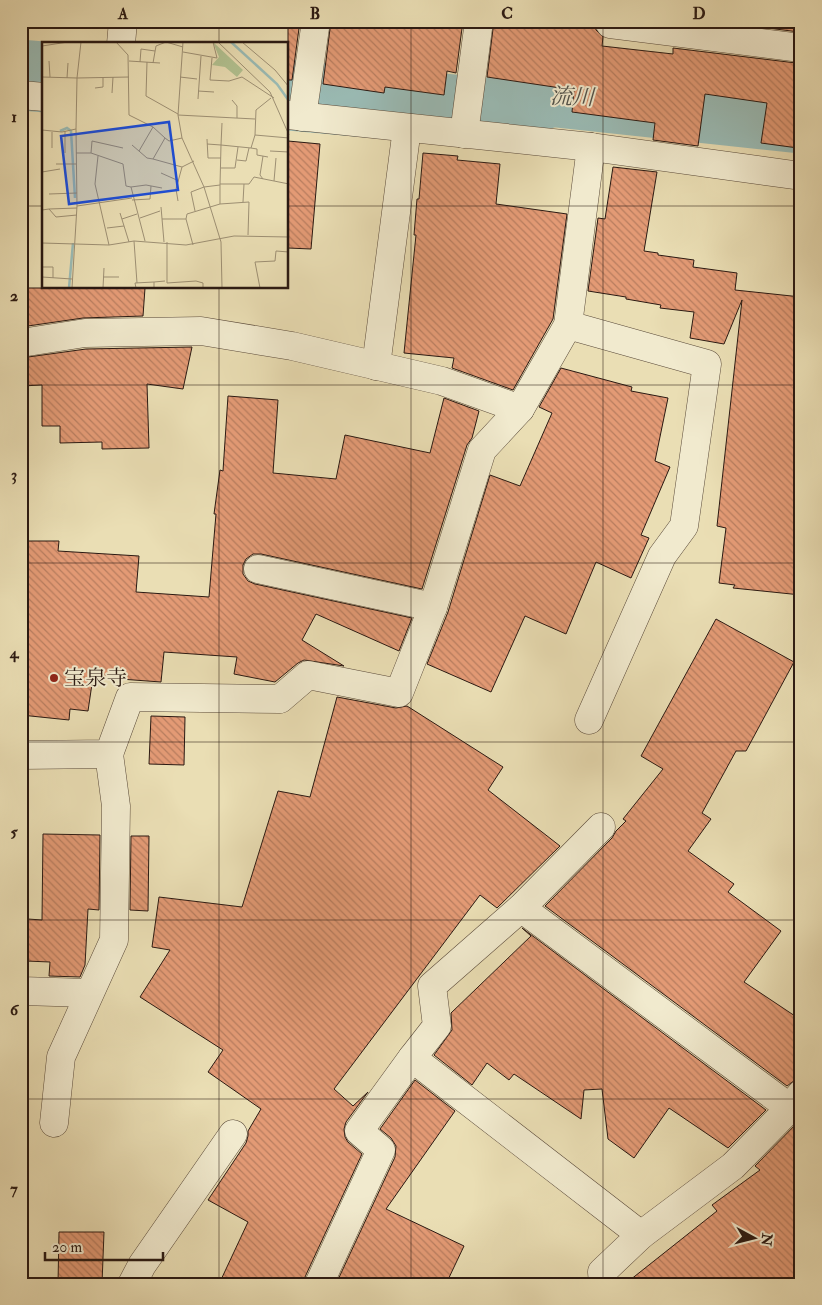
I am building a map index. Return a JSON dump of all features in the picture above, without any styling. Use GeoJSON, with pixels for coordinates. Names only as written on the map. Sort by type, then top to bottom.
{"type":"FeatureCollection","features":[{"type":"Feature","properties":{"kind":"street"},"geometry":{"type":"LineString","coordinates":[[121,42],[123,21]]}},
{"type":"Feature","properties":{"kind":"street"},"geometry":{"type":"LineString","coordinates":[[316,21],[308,81],[297,115],[591,147],[801,176]]}},
{"type":"Feature","properties":{"kind":"street"},"geometry":{"type":"LineString","coordinates":[[465,132],[479,21]]}},
{"type":"Feature","properties":{"kind":"street"},"geometry":{"type":"LineString","coordinates":[[610,24],[801,48]]}},
{"type":"Feature","properties":{"kind":"street"},"geometry":{"type":"LineString","coordinates":[[21,95],[42,97]]}},
{"type":"Feature","properties":{"kind":"street"},"geometry":{"type":"LineString","coordinates":[[376,366],[407,128]]}},
{"type":"Feature","properties":{"kind":"street"},"geometry":{"type":"LineString","coordinates":[[54,1123],[60,1057],[114,940],[116,806],[109,754],[130,697],[280,700],[308,675],[399,693],[433,607],[482,450],[520,409],[568,325],[591,147]]}},
{"type":"Feature","properties":{"kind":"street"},"geometry":{"type":"LineString","coordinates":[[568,325],[707,364],[684,526],[662,556],[589,720]]}},
{"type":"Feature","properties":{"kind":"street"},"geometry":{"type":"LineString","coordinates":[[21,343],[85,333],[201,331],[292,346],[442,382],[520,409]]}},
{"type":"Feature","properties":{"kind":"street"},"geometry":{"type":"LineString","coordinates":[[258,569],[433,607]]}},
{"type":"Feature","properties":{"kind":"street"},"geometry":{"type":"LineString","coordinates":[[21,754],[109,754]]}},
{"type":"Feature","properties":{"kind":"street"},"geometry":{"type":"LineString","coordinates":[[319,1284],[381,1150],[359,1131],[437,1026],[432,986],[521,908],[601,826]]}},
{"type":"Feature","properties":{"kind":"street"},"geometry":{"type":"LineString","coordinates":[[521,908],[795,1101],[733,1166],[641,1235],[602,1272],[603,1284]]}},
{"type":"Feature","properties":{"kind":"street"},"geometry":{"type":"LineString","coordinates":[[21,991],[89,992]]}},
{"type":"Feature","properties":{"kind":"street"},"geometry":{"type":"LineString","coordinates":[[412,1058],[641,1235]]}},
{"type":"Feature","properties":{"kind":"street"},"geometry":{"type":"LineString","coordinates":[[132,1284],[142,1265],[233,1134]]}},
{"type":"Feature","properties":{"kind":"building"},"geometry":{"type":"Polygon","coordinates":[[[288,21],[300,21],[292,80],[289,80],[288,21]]]}},
{"type":"Feature","properties":{"kind":"building"},"geometry":{"type":"Polygon","coordinates":[[[331,21],[463,21],[456,73],[447,71],[444,95],[385,87],[384,93],[323,84],[331,21]]]}},
{"type":"Feature","properties":{"kind":"building"},"geometry":{"type":"Polygon","coordinates":[[[494,21],[595,21],[596,30],[603,37],[602,46],[673,54],[673,48],[796,63],[795,71],[801,71],[801,130],[798,148],[761,143],[767,103],[705,94],[698,146],[653,140],[655,123],[572,112],[574,90],[487,77],[494,21]]]}},
{"type":"Feature","properties":{"kind":"building"},"geometry":{"type":"Polygon","coordinates":[[[713,21],[800,21],[799,32],[713,21]]]}},
{"type":"Feature","properties":{"kind":"building"},"geometry":{"type":"Polygon","coordinates":[[[289,141],[320,144],[311,249],[289,248],[289,141]]]}},
{"type":"Feature","properties":{"kind":"building"},"geometry":{"type":"Polygon","coordinates":[[[423,153],[458,156],[457,160],[500,164],[496,204],[567,214],[553,319],[513,390],[452,368],[454,358],[404,353],[416,235],[414,235],[417,199],[419,199],[423,153]]]}},
{"type":"Feature","properties":{"kind":"building"},"geometry":{"type":"Polygon","coordinates":[[[613,167],[657,172],[644,251],[694,260],[693,267],[737,273],[735,290],[801,297],[801,595],[733,588],[735,585],[719,583],[726,528],[717,526],[742,300],[724,344],[690,338],[694,312],[660,308],[661,305],[588,291],[598,218],[605,219],[613,167]]]}},
{"type":"Feature","properties":{"kind":"building"},"geometry":{"type":"Polygon","coordinates":[[[21,288],[145,289],[143,316],[83,318],[21,327],[21,288]]]}},
{"type":"Feature","properties":{"kind":"building"},"geometry":{"type":"Polygon","coordinates":[[[192,347],[183,389],[147,384],[149,448],[102,449],[102,442],[60,443],[60,426],[42,426],[42,385],[21,386],[21,358],[86,349],[192,347]]]}},
{"type":"Feature","properties":{"kind":"building"},"geometry":{"type":"Polygon","coordinates":[[[561,368],[632,387],[631,391],[668,398],[655,461],[670,467],[641,535],[649,538],[631,578],[596,562],[566,634],[525,616],[491,692],[427,664],[448,612],[490,475],[520,486],[552,413],[539,407],[561,368]]]}},
{"type":"Feature","properties":{"kind":"building"},"geometry":{"type":"Polygon","coordinates":[[[228,396],[278,400],[273,473],[336,479],[345,435],[430,453],[444,398],[479,411],[472,438],[467,445],[422,589],[261,554],[253,554],[246,559],[243,565],[243,574],[248,581],[255,584],[412,618],[399,651],[316,614],[302,640],[344,666],[304,660],[275,682],[234,674],[237,657],[164,652],[161,682],[93,677],[88,711],[70,709],[69,720],[21,715],[21,541],[59,541],[58,551],[139,556],[136,592],[209,597],[216,514],[214,514],[220,470],[223,471],[228,396]]]}},
{"type":"Feature","properties":{"kind":"building"},"geometry":{"type":"Polygon","coordinates":[[[716,619],[794,662],[746,751],[736,751],[702,813],[711,819],[688,851],[734,884],[728,892],[781,931],[744,982],[801,1020],[801,1079],[795,1080],[787,1086],[545,906],[612,838],[626,821],[623,819],[663,769],[641,756],[716,619]]]}},
{"type":"Feature","properties":{"kind":"building"},"geometry":{"type":"Polygon","coordinates":[[[337,697],[396,708],[407,706],[503,767],[488,790],[560,846],[497,908],[480,895],[334,1089],[353,1106],[368,1092],[346,1122],[344,1129],[348,1142],[362,1154],[305,1277],[304,1284],[219,1284],[248,1222],[208,1200],[246,1143],[248,1131],[261,1109],[208,1072],[223,1050],[140,997],[170,950],[152,947],[159,897],[242,907],[278,791],[310,797],[337,697]]]}},
{"type":"Feature","properties":{"kind":"building"},"geometry":{"type":"Polygon","coordinates":[[[151,716],[185,717],[184,765],[149,764],[151,716]]]}},
{"type":"Feature","properties":{"kind":"building"},"geometry":{"type":"Polygon","coordinates":[[[43,834],[100,835],[99,910],[88,909],[85,965],[80,977],[49,976],[50,962],[26,961],[28,919],[42,920],[43,834]]]}},
{"type":"Feature","properties":{"kind":"building"},"geometry":{"type":"Polygon","coordinates":[[[131,836],[149,836],[148,911],[130,910],[131,836]]]}},
{"type":"Feature","properties":{"kind":"building"},"geometry":{"type":"Polygon","coordinates":[[[522,928],[766,1110],[728,1148],[669,1108],[634,1158],[608,1139],[602,1089],[584,1090],[581,1119],[514,1074],[509,1080],[487,1063],[472,1085],[434,1055],[452,1030],[451,1013],[531,936],[522,928]]]}},
{"type":"Feature","properties":{"kind":"building"},"geometry":{"type":"Polygon","coordinates":[[[415,1080],[455,1111],[386,1209],[464,1246],[446,1284],[336,1284],[395,1157],[396,1146],[391,1138],[380,1129],[415,1080]]]}},
{"type":"Feature","properties":{"kind":"building"},"geometry":{"type":"Polygon","coordinates":[[[801,1119],[801,1284],[625,1284],[717,1211],[712,1205],[760,1170],[755,1166],[801,1119]]]}},
{"type":"Feature","properties":{"kind":"building"},"geometry":{"type":"Polygon","coordinates":[[[59,1232],[104,1232],[102,1284],[58,1284],[59,1232]]]}},
{"type":"Feature","properties":{"kind":"waterway","name":"流川"},"geometry":{"type":"LineString","coordinates":[[21,75],[42,77]]}},
{"type":"Feature","properties":{"kind":"waterway","name":"流川"},"geometry":{"type":"LineString","coordinates":[[289,95],[499,114],[548,91],[801,118]]}},
{"type":"Feature","properties":{"kind":"place","name":"宝泉寺"},"geometry":{"type":"Point","coordinates":[54,678]}}]}
